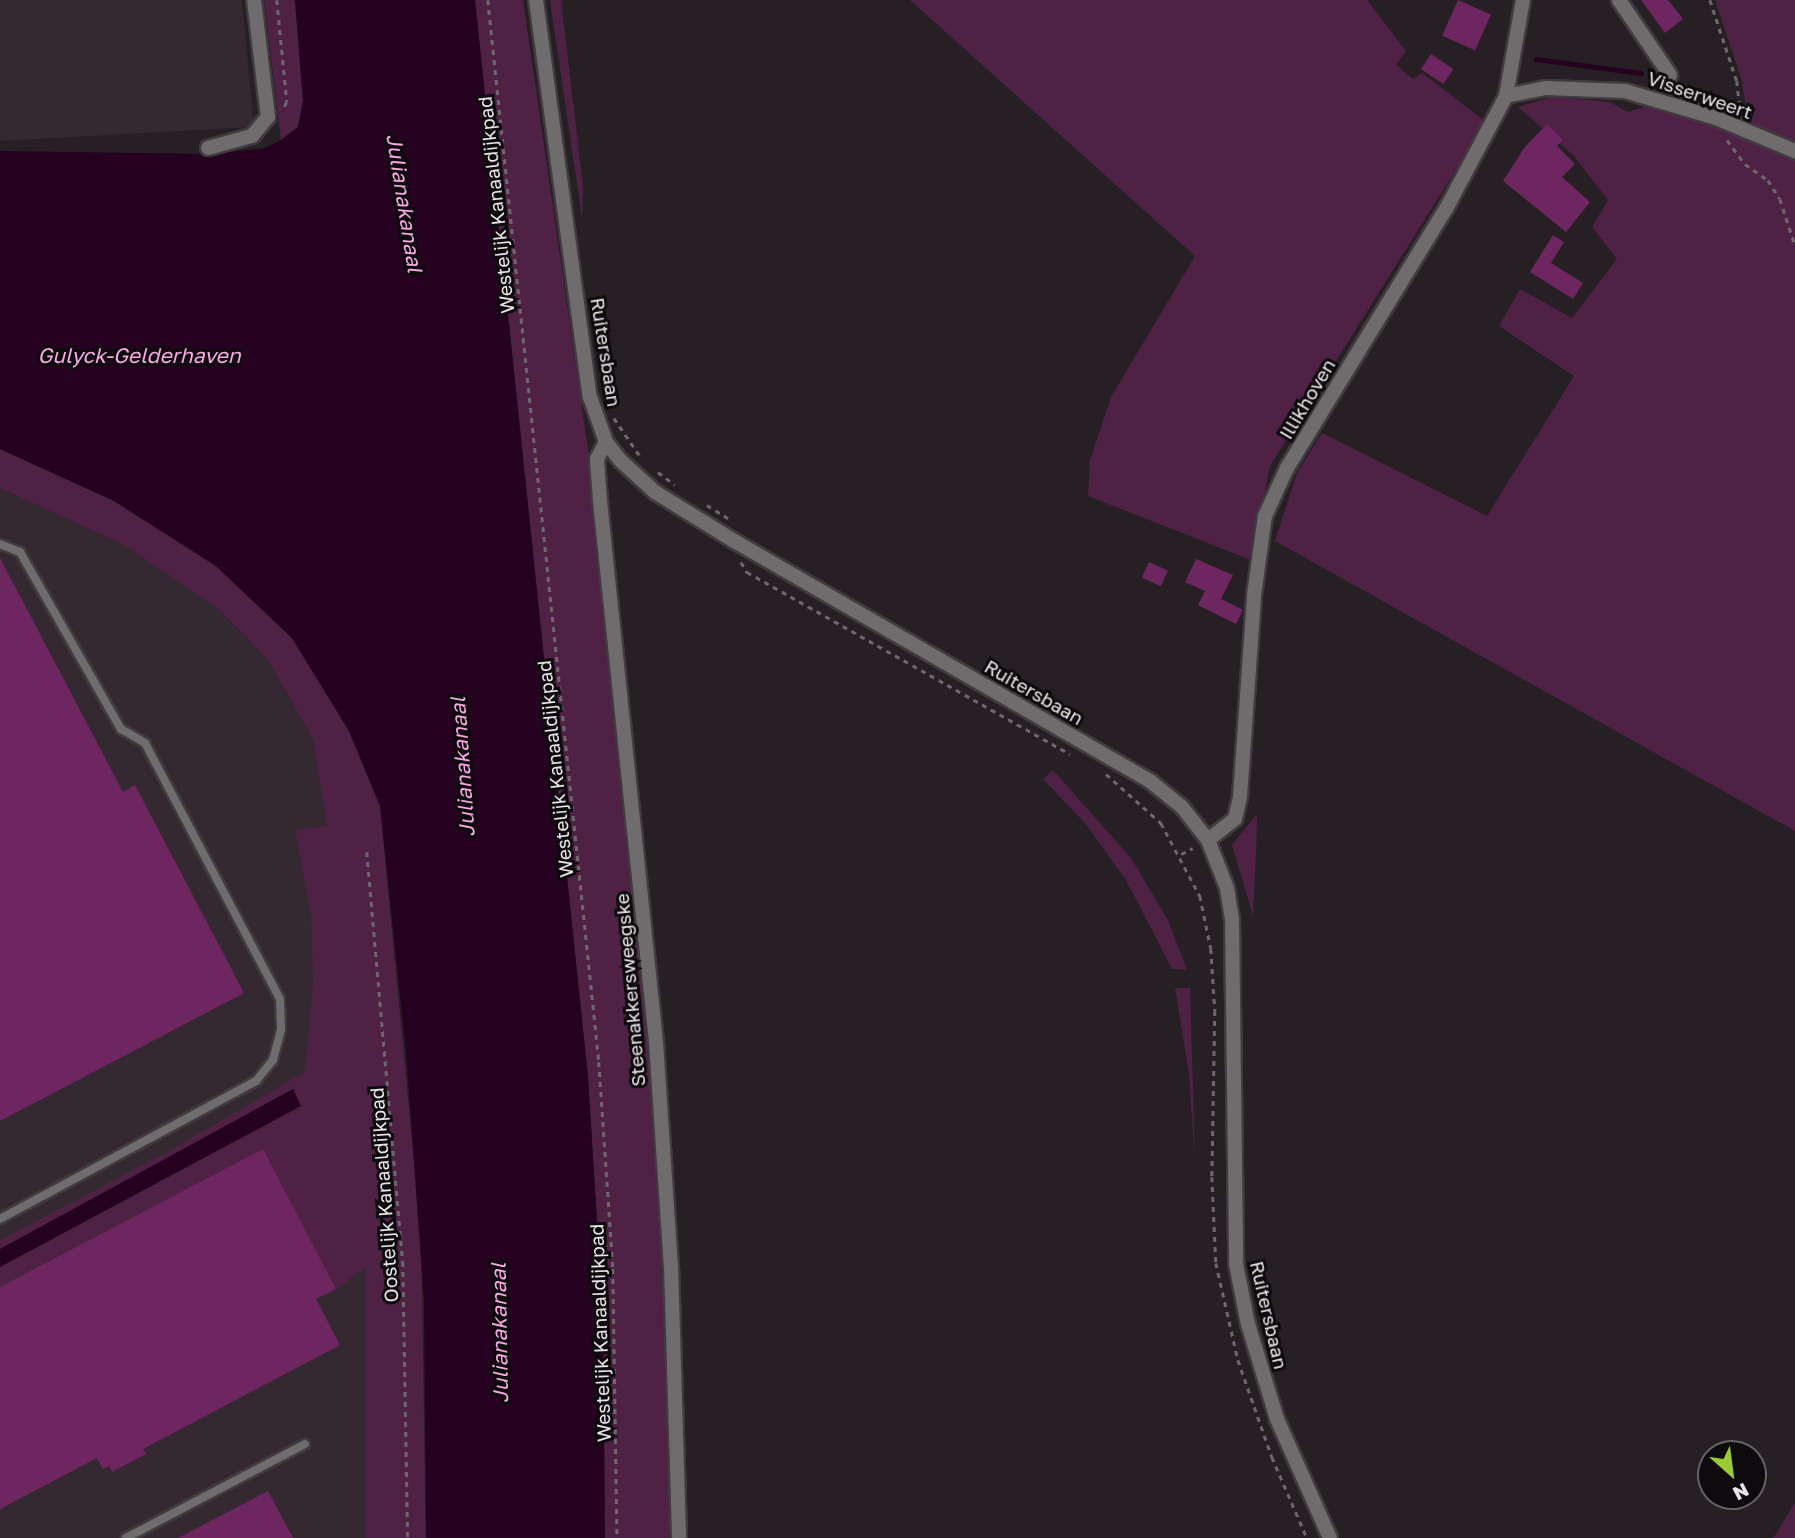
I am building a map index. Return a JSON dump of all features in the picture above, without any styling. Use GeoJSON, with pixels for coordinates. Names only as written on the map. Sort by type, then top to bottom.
{"type":"FeatureCollection","features":[{"type":"Feature","properties":{"kind":"street"},"geometry":{"type":"LineString","coordinates":[[208,148],[252,136],[268,117],[254,0]]}},
{"type":"Feature","properties":{"kind":"street","name":"Ruitersbaan"},"geometry":{"type":"LineString","coordinates":[[536,0],[590,397],[606,442],[655,492],[736,542],[1150,781],[1182,807],[1208,840],[1227,888],[1232,918],[1236,1264],[1248,1324],[1277,1419],[1330,1538]]}},
{"type":"Feature","properties":{"kind":"street","name":"Illikhoven"},"geometry":{"type":"LineString","coordinates":[[1208,840],[1235,819],[1240,797],[1254,595],[1265,516],[1287,468],[1446,209],[1506,96],[1523,0]]}},
{"type":"Feature","properties":{"kind":"street"},"geometry":{"type":"LineString","coordinates":[[1619,0],[1670,75]]}},
{"type":"Feature","properties":{"kind":"street","name":"Visserweert"},"geometry":{"type":"LineString","coordinates":[[1506,96],[1546,88],[1625,91],[1716,118],[1795,151]]}},
{"type":"Feature","properties":{"kind":"street","name":"Steenakkersweegske"},"geometry":{"type":"LineString","coordinates":[[606,442],[597,459],[661,1121],[679,1538]]}},
{"type":"Feature","properties":{"kind":"lane"},"geometry":{"type":"LineString","coordinates":[[0,544],[20,552],[121,729],[145,743],[280,999],[281,1031],[273,1060],[256,1080],[0,1219]]}},
{"type":"Feature","properties":{"kind":"lane"},"geometry":{"type":"LineString","coordinates":[[126,1538],[305,1444]]}},
{"type":"Feature","properties":{"kind":"path"},"geometry":{"type":"LineString","coordinates":[[268,117],[280,113],[287,102],[277,0]]}},
{"type":"Feature","properties":{"kind":"path","name":"Westelijk Kanaaldijkpad"},"geometry":{"type":"LineString","coordinates":[[488,0],[599,1062],[613,1269],[617,1538]]}},
{"type":"Feature","properties":{"kind":"path"},"geometry":{"type":"LineString","coordinates":[[1710,0],[1737,81],[1741,103],[1734,126]]}},
{"type":"Feature","properties":{"kind":"path"},"geometry":{"type":"LineString","coordinates":[[1716,118],[1731,148],[1768,180],[1780,199],[1795,245]]}},
{"type":"Feature","properties":{"kind":"path"},"geometry":{"type":"LineString","coordinates":[[611,412],[640,456],[685,492]]}},
{"type":"Feature","properties":{"kind":"path"},"geometry":{"type":"LineString","coordinates":[[706,504],[726,516],[739,534],[736,542],[747,572],[1079,759]]}},
{"type":"Feature","properties":{"kind":"path"},"geometry":{"type":"LineString","coordinates":[[1102,772],[1161,824],[1181,854]]}},
{"type":"Feature","properties":{"kind":"path","name":"Oostelijk Kanaaldijkpad"},"geometry":{"type":"LineString","coordinates":[[367,852],[404,1262],[408,1538]]}},
{"type":"Feature","properties":{"kind":"shaded area"},"geometry":{"type":"Polygon","coordinates":[[[0,0],[242,0],[254,127],[0,141],[0,0]]]}},
{"type":"Feature","properties":{"kind":"shaded area"},"geometry":{"type":"Polygon","coordinates":[[[264,0],[295,0],[303,101],[298,127],[281,140],[264,0]]]}},
{"type":"Feature","properties":{"kind":"shaded area"},"geometry":{"type":"Polygon","coordinates":[[[475,0],[523,0],[607,581],[653,1001],[675,1538],[605,1538],[603,1317],[588,1077],[475,0]]]}},
{"type":"Feature","properties":{"kind":"shaded area"},"geometry":{"type":"Polygon","coordinates":[[[550,0],[561,0],[583,187],[582,218],[550,0]]]}},
{"type":"Feature","properties":{"kind":"shaded area"},"geometry":{"type":"Polygon","coordinates":[[[910,0],[1367,0],[1406,51],[1396,65],[1413,79],[1422,73],[1486,122],[1270,466],[1251,560],[1088,496],[1090,460],[1111,397],[1195,256],[910,0]]]}},
{"type":"Feature","properties":{"kind":"shaded area"},"geometry":{"type":"Polygon","coordinates":[[[1715,0],[1795,0],[1795,831],[1275,541],[1297,473],[1322,433],[1487,516],[1574,376],[1499,326],[1520,289],[1572,318],[1617,259],[1592,227],[1608,200],[1573,155],[1518,107],[1552,97],[1610,102],[1628,112],[1645,107],[1683,115],[1729,111],[1747,116],[1742,81],[1715,0]]]}},
{"type":"Feature","properties":{"kind":"shaded area"},"geometry":{"type":"Polygon","coordinates":[[[0,449],[114,501],[216,566],[292,638],[349,731],[380,806],[421,1233],[426,1538],[366,1538],[365,1268],[336,1289],[263,1150],[0,1287],[0,1240],[164,1154],[305,1072],[313,982],[311,914],[295,830],[327,826],[313,740],[269,661],[217,608],[126,546],[0,488],[0,449]]]}},
{"type":"Feature","properties":{"kind":"shaded area"},"geometry":{"type":"Polygon","coordinates":[[[0,488],[126,546],[217,608],[269,661],[313,740],[364,1024],[376,1538],[0,1538],[0,488]]]}},
{"type":"Feature","properties":{"kind":"shaded area"},"geometry":{"type":"Polygon","coordinates":[[[1053,770],[1131,858],[1168,920],[1187,970],[1172,969],[1126,880],[1085,823],[1043,779],[1053,770]]]}},
{"type":"Feature","properties":{"kind":"shaded area"},"geometry":{"type":"Polygon","coordinates":[[[1257,814],[1256,852],[1253,916],[1232,845],[1257,814]]]}},
{"type":"Feature","properties":{"kind":"shaded area"},"geometry":{"type":"Polygon","coordinates":[[[1175,988],[1190,988],[1195,1161],[1189,1074],[1175,988]]]}},
{"type":"Feature","properties":{"kind":"shaded area"},"geometry":{"type":"Polygon","coordinates":[[[1795,1503],[1795,1538],[1773,1538],[1776,1534],[1795,1503]]]}},
{"type":"Feature","properties":{"kind":"water"},"geometry":{"type":"Polygon","coordinates":[[[295,0],[475,0],[588,1077],[603,1317],[605,1538],[426,1538],[424,1301],[406,1052],[380,806],[349,731],[292,638],[216,566],[114,501],[0,449],[0,151],[213,154],[265,148],[281,140],[298,127],[303,101],[295,0]]]}},
{"type":"Feature","properties":{"kind":"water"},"geometry":{"type":"Polygon","coordinates":[[[293,1089],[301,1106],[0,1267],[0,1249],[293,1089]]]}},
{"type":"Feature","properties":{"kind":"building"},"geometry":{"type":"Polygon","coordinates":[[[1458,0],[1491,15],[1475,50],[1442,36],[1458,0]]]}},
{"type":"Feature","properties":{"kind":"building"},"geometry":{"type":"Polygon","coordinates":[[[1641,0],[1668,0],[1683,19],[1665,33],[1641,0]]]}},
{"type":"Feature","properties":{"kind":"building"},"geometry":{"type":"Polygon","coordinates":[[[1431,54],[1453,69],[1443,84],[1421,69],[1431,54]]]}},
{"type":"Feature","properties":{"kind":"building"},"geometry":{"type":"Polygon","coordinates":[[[1547,124],[1563,140],[1557,146],[1575,164],[1562,177],[1590,202],[1566,232],[1503,181],[1524,148],[1547,124]]]}},
{"type":"Feature","properties":{"kind":"building"},"geometry":{"type":"Polygon","coordinates":[[[1553,235],[1564,242],[1551,263],[1583,283],[1573,299],[1530,272],[1553,235]]]}},
{"type":"Feature","properties":{"kind":"building"},"geometry":{"type":"Polygon","coordinates":[[[0,558],[123,792],[135,785],[244,993],[0,1121],[0,558]]]}},
{"type":"Feature","properties":{"kind":"building"},"geometry":{"type":"Polygon","coordinates":[[[1196,559],[1233,575],[1221,599],[1243,610],[1236,624],[1198,605],[1205,591],[1185,582],[1196,559]]]}},
{"type":"Feature","properties":{"kind":"building"},"geometry":{"type":"Polygon","coordinates":[[[1149,562],[1168,571],[1161,586],[1142,577],[1149,562]]]}},
{"type":"Feature","properties":{"kind":"building"},"geometry":{"type":"Polygon","coordinates":[[[263,1149],[336,1289],[316,1299],[340,1345],[143,1449],[146,1454],[112,1472],[109,1466],[103,1469],[97,1458],[0,1509],[0,1287],[263,1149]]]}},
{"type":"Feature","properties":{"kind":"building"},"geometry":{"type":"Polygon","coordinates":[[[268,1491],[293,1538],[178,1538],[268,1491]]]}},
{"type":"Feature","properties":{"kind":"waterway"},"geometry":{"type":"LineString","coordinates":[[1536,59],[1641,73]]}},
{"type":"Feature","properties":{"kind":"water label","name":"Julianakanaal"},"geometry":{"type":"Point","coordinates":[405,203]}},
{"type":"Feature","properties":{"kind":"water label","name":"Gulyck-Gelderhaven"},"geometry":{"type":"Point","coordinates":[139,355]}},
{"type":"Feature","properties":{"kind":"water label","name":"Julianakanaal"},"geometry":{"type":"Point","coordinates":[462,767]}},
{"type":"Feature","properties":{"kind":"water label","name":"Julianakanaal"},"geometry":{"type":"Point","coordinates":[499,1333]}}]}
